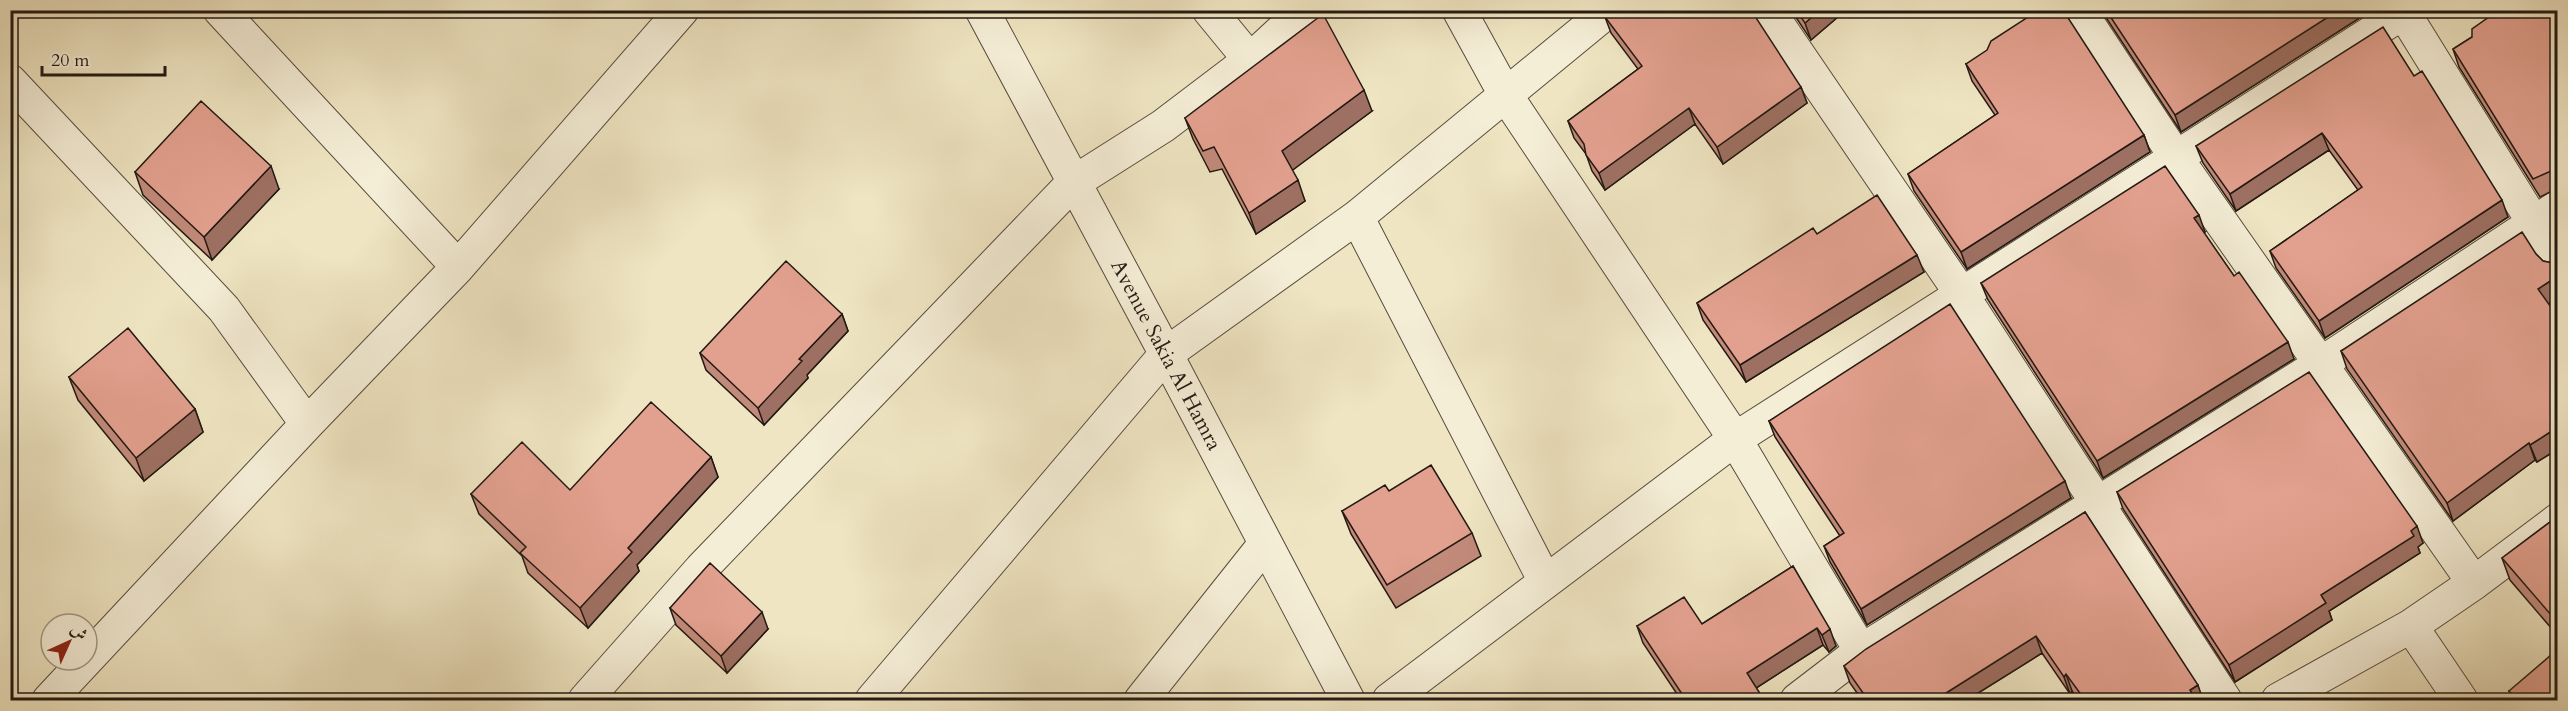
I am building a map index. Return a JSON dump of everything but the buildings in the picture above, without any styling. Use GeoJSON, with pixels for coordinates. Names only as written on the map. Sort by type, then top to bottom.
{"type":"FeatureCollection","features":[{"type":"Feature","properties":{"kind":"street"},"geometry":{"type":"LineString","coordinates":[[220,10],[458,267]]}},
{"type":"Feature","properties":{"kind":"street"},"geometry":{"type":"LineString","coordinates":[[49,700],[307,424],[458,267],[682,10]]}},
{"type":"Feature","properties":{"kind":"street","name":"Avenue Sakia Al Hamra"},"geometry":{"type":"LineString","coordinates":[[982,10],[1348,700]]}},
{"type":"Feature","properties":{"kind":"street"},"geometry":{"type":"LineString","coordinates":[[1209,10],[1250,60]]}},
{"type":"Feature","properties":{"kind":"street"},"geometry":{"type":"LineString","coordinates":[[585,700],[701,569],[1073,183],[1163,126],[1250,60],[1304,10]]}},
{"type":"Feature","properties":{"kind":"street"},"geometry":{"type":"LineString","coordinates":[[1459,10],[1505,94],[1735,439],[1861,651]]}},
{"type":"Feature","properties":{"kind":"street"},"geometry":{"type":"LineString","coordinates":[[872,700],[1166,354],[1358,217],[1609,10]]}},
{"type":"Feature","properties":{"kind":"street"},"geometry":{"type":"LineString","coordinates":[[1768,10],[1962,295],[2096,505],[2225,700]]}},
{"type":"Feature","properties":{"kind":"street"},"geometry":{"type":"LineString","coordinates":[[2079,10],[2176,159],[2474,583]]}},
{"type":"Feature","properties":{"kind":"street"},"geometry":{"type":"LineString","coordinates":[[1389,700],[1735,439],[2404,11],[2546,214],[2558,261]]}},
{"type":"Feature","properties":{"kind":"street"},"geometry":{"type":"LineString","coordinates":[[10,81],[224,309],[307,424]]}},
{"type":"Feature","properties":{"kind":"street"},"geometry":{"type":"LineString","coordinates":[[1797,700],[1861,651],[2319,365],[2546,214]]}},
{"type":"Feature","properties":{"kind":"street"},"geometry":{"type":"LineString","coordinates":[[1358,217],[1545,581]]}},
{"type":"Feature","properties":{"kind":"street"},"geometry":{"type":"LineString","coordinates":[[2278,700],[2411,626],[2474,583],[2558,520]]}},
{"type":"Feature","properties":{"kind":"street"},"geometry":{"type":"LineString","coordinates":[[1141,700],[1265,544]]}},
{"type":"Feature","properties":{"kind":"street"},"geometry":{"type":"LineString","coordinates":[[2411,626],[2461,700]]}}]}
